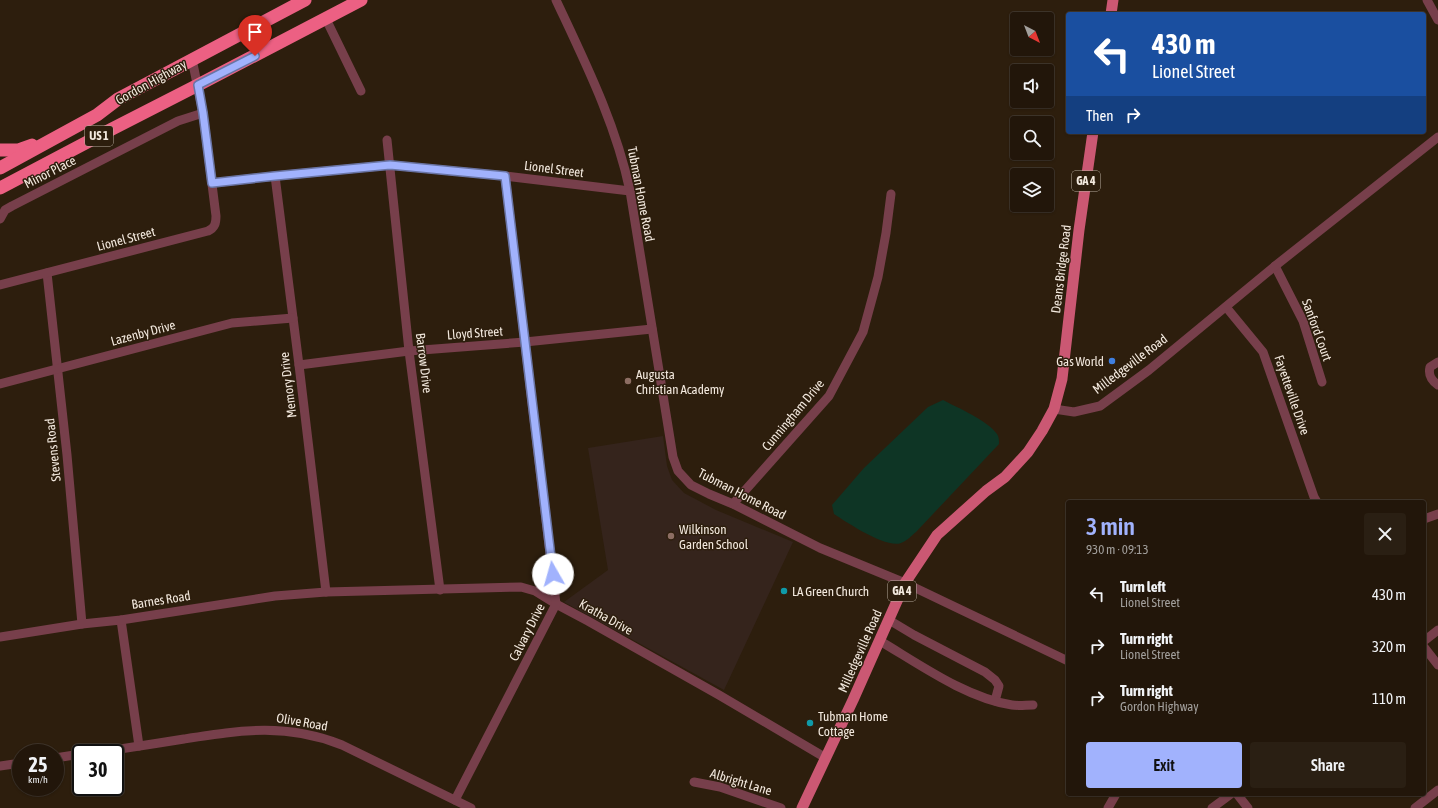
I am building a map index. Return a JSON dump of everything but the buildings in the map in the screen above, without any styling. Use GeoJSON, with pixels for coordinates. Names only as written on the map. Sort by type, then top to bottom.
{"type":"FeatureCollection","features":[{"type":"Feature","properties":{"kind":"highway","name":"Gordon Highway"},"geometry":{"type":"LineString","coordinates":[[0,168],[97,115],[118,99],[305,0]]}},
{"type":"Feature","properties":{"kind":"highway","name":"Gordon Highway"},"geometry":{"type":"LineString","coordinates":[[0,188],[112,128],[361,0]]}},
{"type":"Feature","properties":{"kind":"highway"},"geometry":{"type":"LineString","coordinates":[[0,150],[18,150],[28,147],[118,99]]}},
{"type":"Feature","properties":{"kind":"main road"},"geometry":{"type":"LineString","coordinates":[[1111,12],[1113,0]]}},
{"type":"Feature","properties":{"kind":"main road","name":"Deans Bridge Road"},"geometry":{"type":"LineString","coordinates":[[1054,409],[1062,379],[1079,230],[1093,134]]}},
{"type":"Feature","properties":{"kind":"main road","name":"Milledgeville Road"},"geometry":{"type":"LineString","coordinates":[[802,808],[880,641],[905,583],[937,535],[986,490],[1005,477],[1028,452],[1054,409]]}},
{"type":"Feature","properties":{"kind":"street","name":"Tubman Home Road"},"geometry":{"type":"LineString","coordinates":[[556,0],[602,103],[622,155],[630,191],[673,457],[678,471],[692,485],[709,494],[734,504],[820,548],[905,583],[1066,660]]}},
{"type":"Feature","properties":{"kind":"street"},"geometry":{"type":"LineString","coordinates":[[1427,0],[1438,20]]}},
{"type":"Feature","properties":{"kind":"street"},"geometry":{"type":"LineString","coordinates":[[326,19],[361,91]]}},
{"type":"Feature","properties":{"kind":"street","name":"Lionel Street"},"geometry":{"type":"LineString","coordinates":[[0,285],[47,274],[211,230],[215,226],[216,220],[203,113],[192,59]]}},
{"type":"Feature","properties":{"kind":"street","name":"Minor Place"},"geometry":{"type":"LineString","coordinates":[[0,219],[5,210],[12,206],[178,121],[203,113]]}},
{"type":"Feature","properties":{"kind":"street","name":"Milledgeville Road"},"geometry":{"type":"LineString","coordinates":[[1054,409],[1074,412],[1100,406],[1149,370],[1275,266],[1438,137]]}},
{"type":"Feature","properties":{"kind":"street","name":"Barrow Drive"},"geometry":{"type":"LineString","coordinates":[[387,140],[409,351],[440,590]]}},
{"type":"Feature","properties":{"kind":"street","name":"Lionel Street"},"geometry":{"type":"LineString","coordinates":[[212,183],[390,165],[505,176],[630,191]]}},
{"type":"Feature","properties":{"kind":"street","name":"Memory Drive"},"geometry":{"type":"LineString","coordinates":[[275,176],[326,592]]}},
{"type":"Feature","properties":{"kind":"street","name":"Calvary Drive"},"geometry":{"type":"LineString","coordinates":[[455,800],[556,604],[505,176]]}},
{"type":"Feature","properties":{"kind":"street","name":"Cunningham Drive"},"geometry":{"type":"LineString","coordinates":[[734,504],[829,396],[863,332],[878,277],[891,194]]}},
{"type":"Feature","properties":{"kind":"street","name":"Sanford Court"},"geometry":{"type":"LineString","coordinates":[[1275,266],[1303,321],[1322,382]]}},
{"type":"Feature","properties":{"kind":"street","name":"Stevens Road"},"geometry":{"type":"LineString","coordinates":[[47,274],[67,455],[82,624]]}},
{"type":"Feature","properties":{"kind":"street","name":"Fayetteville Drive"},"geometry":{"type":"LineString","coordinates":[[1226,307],[1263,352],[1316,500]]}},
{"type":"Feature","properties":{"kind":"street","name":"Lazenby Drive"},"geometry":{"type":"LineString","coordinates":[[0,384],[58,370],[232,323],[293,318]]}},
{"type":"Feature","properties":{"kind":"street","name":"Lloyd Street"},"geometry":{"type":"LineString","coordinates":[[299,365],[409,351],[525,342],[652,329]]}},
{"type":"Feature","properties":{"kind":"street"},"geometry":{"type":"LineString","coordinates":[[1438,362],[1430,367],[1429,371],[1430,377],[1438,385]]}},
{"type":"Feature","properties":{"kind":"street"},"geometry":{"type":"LineString","coordinates":[[1426,518],[1438,514]]}},
{"type":"Feature","properties":{"kind":"street","name":"Kratha Drive"},"geometry":{"type":"LineString","coordinates":[[326,592],[521,587],[535,591],[719,695],[826,758]]}},
{"type":"Feature","properties":{"kind":"street","name":"Barnes Road"},"geometry":{"type":"LineString","coordinates":[[0,637],[267,597],[326,592]]}},
{"type":"Feature","properties":{"kind":"street"},"geometry":{"type":"LineString","coordinates":[[121,620],[139,746]]}},
{"type":"Feature","properties":{"kind":"street"},"geometry":{"type":"LineString","coordinates":[[889,620],[914,635],[985,672],[995,680],[999,686],[995,701]]}},
{"type":"Feature","properties":{"kind":"street"},"geometry":{"type":"LineString","coordinates":[[1426,639],[1438,630]]}},
{"type":"Feature","properties":{"kind":"street"},"geometry":{"type":"LineString","coordinates":[[880,641],[948,681],[976,695],[1013,705],[1033,705]]}},
{"type":"Feature","properties":{"kind":"street"},"geometry":{"type":"LineString","coordinates":[[1426,649],[1438,665]]}},
{"type":"Feature","properties":{"kind":"street","name":"Olive Road"},"geometry":{"type":"LineString","coordinates":[[124,748],[238,731],[292,731],[342,745],[471,808]]}},
{"type":"Feature","properties":{"kind":"street"},"geometry":{"type":"LineString","coordinates":[[0,766],[12,764]]}},
{"type":"Feature","properties":{"kind":"street","name":"Albright Lane"},"geometry":{"type":"LineString","coordinates":[[694,782],[720,787],[781,808]]}},
{"type":"Feature","properties":{"kind":"street"},"geometry":{"type":"LineString","coordinates":[[1415,808],[1438,790]]}},
{"type":"Feature","properties":{"kind":"street"},"geometry":{"type":"LineString","coordinates":[[1108,808],[1115,796]]}},
{"type":"Feature","properties":{"kind":"street"},"geometry":{"type":"LineString","coordinates":[[1212,808],[1227,796]]}},
{"type":"Feature","properties":{"kind":"street"},"geometry":{"type":"LineString","coordinates":[[1239,796],[1248,808]]}},
{"type":"Feature","properties":{"kind":"shaded area"},"geometry":{"type":"Polygon","coordinates":[[[663,436],[667,466],[672,480],[684,493],[716,510],[793,542],[724,690],[564,602],[608,570],[588,448],[663,436]]]}},
{"type":"Feature","properties":{"kind":"green space"},"geometry":{"type":"Polygon","coordinates":[[[943,400],[986,424],[999,437],[999,444],[916,532],[901,543],[895,544],[877,539],[834,514],[832,505],[864,468],[928,407],[943,400]]]}},
{"type":"Feature","properties":{"kind":"place","name":"Gas World"},"geometry":{"type":"Point","coordinates":[1112,361]}},
{"type":"Feature","properties":{"kind":"place","name":"Augusta Christian Academy"},"geometry":{"type":"Point","coordinates":[628,381]}},
{"type":"Feature","properties":{"kind":"place","name":"Wilkinson Garden School"},"geometry":{"type":"Point","coordinates":[671,536]}},
{"type":"Feature","properties":{"kind":"place","name":"LA Green Church"},"geometry":{"type":"Point","coordinates":[784,591]}},
{"type":"Feature","properties":{"kind":"place","name":"Tubman Home Cottage"},"geometry":{"type":"Point","coordinates":[810,723]}},
{"type":"Feature","properties":{"kind":"route"},"geometry":{"type":"LineString","coordinates":[[255,56],[198,85],[212,183],[390,165],[505,176],[553,574]]}}]}
